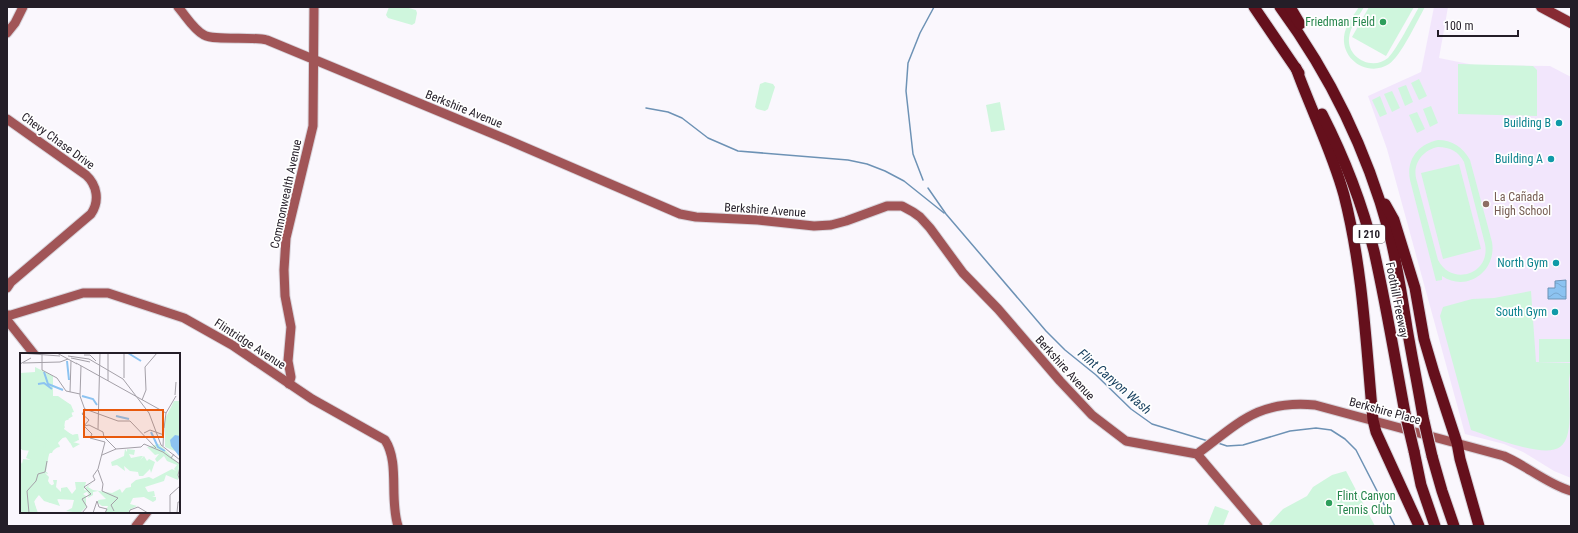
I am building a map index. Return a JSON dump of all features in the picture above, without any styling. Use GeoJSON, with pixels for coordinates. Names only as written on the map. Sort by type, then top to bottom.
{"type":"FeatureCollection","features":[{"type":"Feature","properties":{"kind":"highway","name":"Foothill Freeway"},"geometry":{"type":"LineString","coordinates":[[1254,7],[1296,68],[1328,125],[1342,154],[1352,182],[1373,250],[1405,413],[1421,484],[1435,526]]}},
{"type":"Feature","properties":{"kind":"highway","name":"Foothill Freeway"},"geometry":{"type":"LineString","coordinates":[[1280,7],[1311,51],[1326,78],[1350,125],[1370,175],[1396,262],[1423,417],[1432,456],[1454,526]]}},
{"type":"Feature","properties":{"kind":"highway"},"geometry":{"type":"LineString","coordinates":[[1290,7],[1308,37],[1326,78]]}},
{"type":"Feature","properties":{"kind":"highway"},"geometry":{"type":"LineString","coordinates":[[1296,68],[1307,98],[1328,146],[1340,182],[1350,221],[1361,281],[1373,420],[1376,432],[1419,526]]}},
{"type":"Feature","properties":{"kind":"highway"},"geometry":{"type":"LineString","coordinates":[[1370,175],[1394,220],[1415,288],[1424,339],[1457,443],[1460,460],[1479,526]]}},
{"type":"Feature","properties":{"kind":"main road"},"geometry":{"type":"LineString","coordinates":[[1541,7],[1571,23]]}},
{"type":"Feature","properties":{"kind":"street"},"geometry":{"type":"LineString","coordinates":[[7,33],[15,23],[22,7]]}},
{"type":"Feature","properties":{"kind":"street","name":"Berkshire Avenue"},"geometry":{"type":"LineString","coordinates":[[178,7],[194,26],[206,36],[261,39],[680,214],[696,217],[758,220],[814,226],[846,222],[887,206],[902,206],[920,217],[930,228],[963,273],[998,309],[1060,381],[1092,415],[1126,441],[1200,451]]}},
{"type":"Feature","properties":{"kind":"street","name":"Commonwealth Avenue"},"geometry":{"type":"LineString","coordinates":[[289,384],[291,377],[288,361],[291,327],[285,296],[284,270],[286,238],[313,126],[314,7]]}},
{"type":"Feature","properties":{"kind":"street","name":"Chevy Chase Drive"},"geometry":{"type":"LineString","coordinates":[[7,119],[86,175],[94,187],[97,198],[94,210],[90,214],[11,282],[7,288]]}},
{"type":"Feature","properties":{"kind":"street","name":"Flintridge Avenue"},"geometry":{"type":"LineString","coordinates":[[7,315],[83,293],[108,293],[184,318],[232,345],[289,384],[334,412],[385,440],[390,447],[393,457],[393,496],[398,526]]}},
{"type":"Feature","properties":{"kind":"street"},"geometry":{"type":"LineString","coordinates":[[7,320],[33,353]]}},
{"type":"Feature","properties":{"kind":"street","name":"Berkshire Place"},"geometry":{"type":"LineString","coordinates":[[1200,451],[1252,414],[1269,407],[1285,404],[1315,405],[1504,456],[1555,484],[1571,491]]}},
{"type":"Feature","properties":{"kind":"street"},"geometry":{"type":"LineString","coordinates":[[1200,451],[1258,526]]}},
{"type":"Feature","properties":{"kind":"street"},"geometry":{"type":"LineString","coordinates":[[136,526],[146,513]]}},
{"type":"Feature","properties":{"kind":"shaded area","name":"La Cañada High School"},"geometry":{"type":"Polygon","coordinates":[[[1434,7],[1448,7],[1439,58],[1474,65],[1550,66],[1571,77],[1571,478],[1554,471],[1523,452],[1504,444],[1465,434],[1387,149],[1368,96],[1421,72],[1434,7]]]}},
{"type":"Feature","properties":{"kind":"green space"},"geometry":{"type":"Polygon","coordinates":[[[389,7],[405,7],[416,10],[417,13],[415,23],[412,25],[388,18],[386,15],[389,7]]]}},
{"type":"Feature","properties":{"kind":"green space"},"geometry":{"type":"Polygon","coordinates":[[[1359,7],[1364,7],[1351,30],[1349,45],[1356,57],[1368,63],[1375,63],[1382,62],[1392,54],[1419,7],[1425,7],[1404,46],[1394,60],[1381,68],[1373,69],[1358,64],[1352,60],[1347,53],[1345,46],[1344,37],[1346,29],[1359,7]]]}},
{"type":"Feature","properties":{"kind":"green space","name":"Friedman Field"},"geometry":{"type":"Polygon","coordinates":[[[1369,7],[1414,7],[1386,56],[1352,37],[1369,7]]]}},
{"type":"Feature","properties":{"kind":"green space"},"geometry":{"type":"Polygon","coordinates":[[[1458,64],[1533,66],[1537,70],[1537,116],[1458,114],[1458,64]]]}},
{"type":"Feature","properties":{"kind":"green space"},"geometry":{"type":"Polygon","coordinates":[[[1419,79],[1427,96],[1419,100],[1411,83],[1419,79]]]}},
{"type":"Feature","properties":{"kind":"green space"},"geometry":{"type":"Polygon","coordinates":[[[765,82],[773,84],[775,87],[768,109],[765,111],[755,107],[760,84],[765,82]]]}},
{"type":"Feature","properties":{"kind":"green space"},"geometry":{"type":"Polygon","coordinates":[[[1406,85],[1413,102],[1405,106],[1398,88],[1406,85]]]}},
{"type":"Feature","properties":{"kind":"green space"},"geometry":{"type":"Polygon","coordinates":[[[1392,91],[1400,108],[1392,112],[1384,94],[1392,91]]]}},
{"type":"Feature","properties":{"kind":"green space"},"geometry":{"type":"Polygon","coordinates":[[[1380,96],[1387,114],[1380,117],[1372,100],[1380,96]]]}},
{"type":"Feature","properties":{"kind":"green space"},"geometry":{"type":"Polygon","coordinates":[[[1000,102],[1005,130],[991,132],[986,105],[1000,102]]]}},
{"type":"Feature","properties":{"kind":"green space"},"geometry":{"type":"Polygon","coordinates":[[[1431,106],[1438,123],[1430,127],[1423,109],[1431,106]]]}},
{"type":"Feature","properties":{"kind":"green space"},"geometry":{"type":"Polygon","coordinates":[[[1417,112],[1425,129],[1417,133],[1409,115],[1417,112]]]}},
{"type":"Feature","properties":{"kind":"green space"},"geometry":{"type":"Polygon","coordinates":[[[1443,140],[1457,145],[1464,151],[1470,160],[1492,242],[1492,252],[1490,262],[1485,270],[1470,280],[1461,282],[1452,281],[1442,276],[1442,280],[1436,281],[1409,173],[1415,154],[1419,149],[1431,142],[1443,140]],[[1438,147],[1424,154],[1418,162],[1415,172],[1438,260],[1444,268],[1452,273],[1461,275],[1476,269],[1482,263],[1485,254],[1485,244],[1464,162],[1457,153],[1442,147],[1438,147]]]}},
{"type":"Feature","properties":{"kind":"green space"},"geometry":{"type":"Polygon","coordinates":[[[1459,164],[1481,249],[1443,259],[1421,173],[1459,164]]]}},
{"type":"Feature","properties":{"kind":"green space"},"geometry":{"type":"Polygon","coordinates":[[[1531,291],[1536,362],[1571,363],[1569,379],[1570,415],[1568,434],[1565,442],[1560,447],[1552,450],[1542,450],[1516,445],[1471,430],[1440,316],[1443,307],[1472,299],[1494,298],[1531,291]]]}},
{"type":"Feature","properties":{"kind":"green space"},"geometry":{"type":"Polygon","coordinates":[[[1539,339],[1571,339],[1571,362],[1539,362],[1539,339]]]}},
{"type":"Feature","properties":{"kind":"green space","name":"Flint Canyon Tennis Club"},"geometry":{"type":"Polygon","coordinates":[[[1346,471],[1375,526],[1271,526],[1269,524],[1283,509],[1307,496],[1313,487],[1332,475],[1346,471]]]}},
{"type":"Feature","properties":{"kind":"green space"},"geometry":{"type":"Polygon","coordinates":[[[1215,506],[1229,511],[1223,526],[1207,526],[1215,506]]]}},
{"type":"Feature","properties":{"kind":"water"},"geometry":{"type":"Polygon","coordinates":[[[1566,280],[1566,299],[1548,299],[1548,288],[1555,288],[1555,281],[1566,280]]]}},
{"type":"Feature","properties":{"kind":"waterway"},"geometry":{"type":"LineString","coordinates":[[923,180],[913,154],[906,91],[908,63],[920,33],[934,7]]}},
{"type":"Feature","properties":{"kind":"waterway"},"geometry":{"type":"LineString","coordinates":[[646,108],[668,112],[682,118],[708,138],[738,151],[848,160],[867,164],[904,181],[944,213]]}},
{"type":"Feature","properties":{"kind":"waterway","name":"Flint Canyon Wash"},"geometry":{"type":"LineString","coordinates":[[928,188],[946,214],[1046,331],[1065,350],[1096,375],[1131,409],[1152,424],[1208,441]]}},
{"type":"Feature","properties":{"kind":"waterway","name":"Flint Canyon Wash"},"geometry":{"type":"LineString","coordinates":[[1218,443],[1227,446],[1243,445],[1290,431],[1316,428],[1331,430],[1345,439],[1356,450],[1395,526]]}},
{"type":"Feature","properties":{"kind":"place","name":"Friedman Field"},"geometry":{"type":"Point","coordinates":[1383,22]}},
{"type":"Feature","properties":{"kind":"place","name":"Building B"},"geometry":{"type":"Point","coordinates":[1559,123]}},
{"type":"Feature","properties":{"kind":"place","name":"Building A"},"geometry":{"type":"Point","coordinates":[1551,159]}},
{"type":"Feature","properties":{"kind":"place","name":"La Cañada High School"},"geometry":{"type":"Point","coordinates":[1486,204]}},
{"type":"Feature","properties":{"kind":"place","name":"North Gym"},"geometry":{"type":"Point","coordinates":[1556,263]}},
{"type":"Feature","properties":{"kind":"place","name":"South Gym"},"geometry":{"type":"Point","coordinates":[1555,312]}},
{"type":"Feature","properties":{"kind":"place","name":"Flint Canyon Tennis Club"},"geometry":{"type":"Point","coordinates":[1329,503]}}]}
